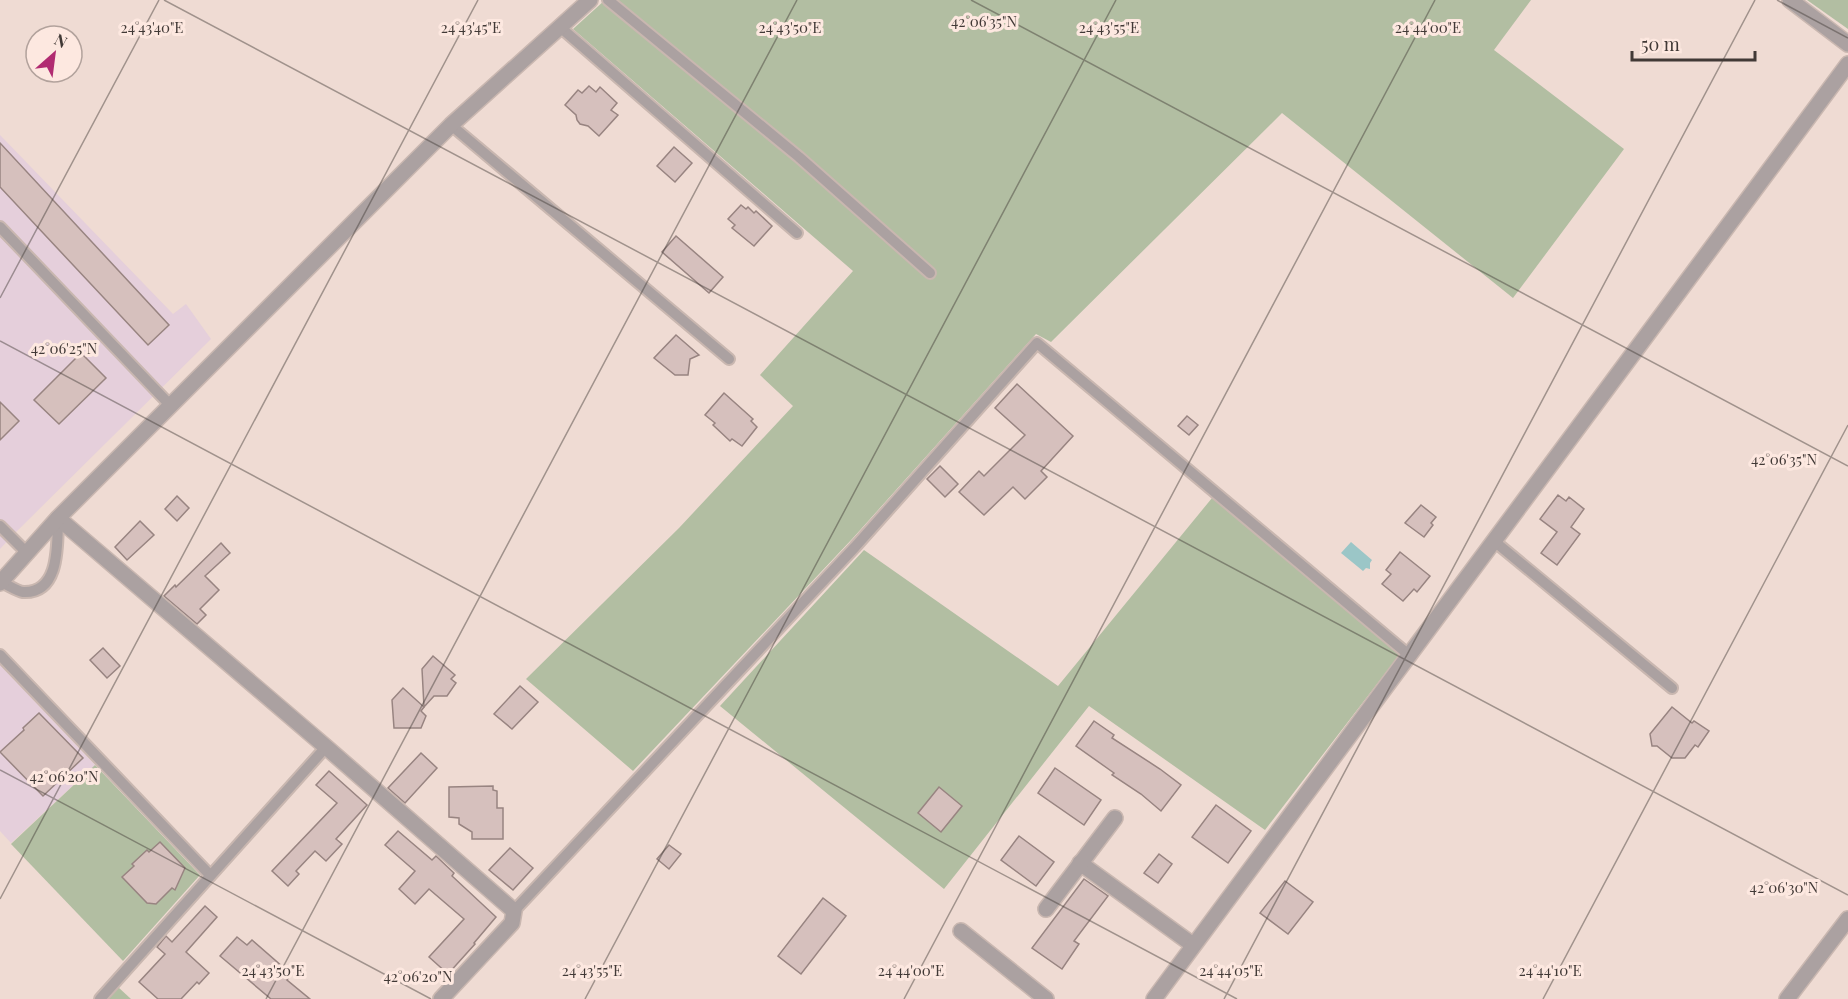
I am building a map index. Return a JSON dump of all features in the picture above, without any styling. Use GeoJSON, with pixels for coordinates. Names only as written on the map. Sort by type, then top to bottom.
{"type":"FeatureCollection","features":[{"type":"Feature","properties":{"kind":"street"},"geometry":{"type":"LineString","coordinates":[[1,583],[58,518],[451,125],[590,0]]}},
{"type":"Feature","properties":{"kind":"street"},"geometry":{"type":"LineString","coordinates":[[1791,0],[1848,44]]}},
{"type":"Feature","properties":{"kind":"street"},"geometry":{"type":"LineString","coordinates":[[1154,999],[1848,64]]}},
{"type":"Feature","properties":{"kind":"street"},"geometry":{"type":"LineString","coordinates":[[58,518],[514,911],[512,923],[441,999]]}},
{"type":"Feature","properties":{"kind":"street"},"geometry":{"type":"LineString","coordinates":[[1046,909],[1114,818]]}},
{"type":"Feature","properties":{"kind":"street"},"geometry":{"type":"LineString","coordinates":[[1080,863],[1193,945]]}},
{"type":"Feature","properties":{"kind":"street"},"geometry":{"type":"LineString","coordinates":[[1787,999],[1848,919]]}},
{"type":"Feature","properties":{"kind":"street"},"geometry":{"type":"LineString","coordinates":[[961,931],[1046,999]]}},
{"type":"Feature","properties":{"kind":"lane"},"geometry":{"type":"LineString","coordinates":[[608,0],[799,157],[930,273]]}},
{"type":"Feature","properties":{"kind":"lane"},"geometry":{"type":"LineString","coordinates":[[560,27],[797,232]]}},
{"type":"Feature","properties":{"kind":"lane"},"geometry":{"type":"LineString","coordinates":[[451,125],[729,359]]}},
{"type":"Feature","properties":{"kind":"lane"},"geometry":{"type":"LineString","coordinates":[[0,227],[170,405]]}},
{"type":"Feature","properties":{"kind":"lane"},"geometry":{"type":"LineString","coordinates":[[514,911],[855,547],[1037,343],[1409,655]]}},
{"type":"Feature","properties":{"kind":"lane"},"geometry":{"type":"LineString","coordinates":[[1,583],[22,592],[39,589],[50,577],[56,562],[58,518]]}},
{"type":"Feature","properties":{"kind":"lane"},"geometry":{"type":"LineString","coordinates":[[0,526],[27,553]]}},
{"type":"Feature","properties":{"kind":"lane"},"geometry":{"type":"LineString","coordinates":[[1494,541],[1672,688]]}},
{"type":"Feature","properties":{"kind":"lane"},"geometry":{"type":"LineString","coordinates":[[0,655],[210,875]]}},
{"type":"Feature","properties":{"kind":"lane"},"geometry":{"type":"LineString","coordinates":[[99,999],[326,747]]}},
{"type":"Feature","properties":{"kind":"shaded area"},"geometry":{"type":"Polygon","coordinates":[[[0,135],[173,314],[186,304],[211,339],[0,549],[0,135]]]}},
{"type":"Feature","properties":{"kind":"shaded area"},"geometry":{"type":"Polygon","coordinates":[[[0,665],[95,765],[11,843],[0,831],[0,665]]]}},
{"type":"Feature","properties":{"kind":"green space"},"geometry":{"type":"Polygon","coordinates":[[[605,0],[1531,0],[1494,50],[1624,149],[1513,298],[1282,113],[1051,342],[1036,334],[853,538],[633,771],[526,679],[679,528],[793,406],[760,375],[853,271],[573,29],[605,0]]]}},
{"type":"Feature","properties":{"kind":"green space"},"geometry":{"type":"Polygon","coordinates":[[[1807,0],[1848,0],[1848,29],[1807,0]]]}},
{"type":"Feature","properties":{"kind":"green space"},"geometry":{"type":"Polygon","coordinates":[[[1212,498],[1400,654],[1265,830],[1089,706],[944,889],[720,706],[864,550],[1058,686],[1212,498]]]}},
{"type":"Feature","properties":{"kind":"green space"},"geometry":{"type":"Polygon","coordinates":[[[95,765],[200,875],[123,961],[11,844],[95,765]]]}},
{"type":"Feature","properties":{"kind":"green space"},"geometry":{"type":"Polygon","coordinates":[[[118,987],[131,999],[107,999],[118,987]]]}},
{"type":"Feature","properties":{"kind":"water"},"geometry":{"type":"Polygon","coordinates":[[[1351,542],[1372,560],[1370,569],[1366,568],[1363,571],[1341,553],[1351,542]]]}},
{"type":"Feature","properties":{"kind":"building"},"geometry":{"type":"Polygon","coordinates":[[[589,86],[596,92],[600,87],[617,103],[611,110],[618,115],[599,136],[588,126],[580,124],[576,115],[565,105],[578,90],[582,93],[589,86]]]}},
{"type":"Feature","properties":{"kind":"building"},"geometry":{"type":"Polygon","coordinates":[[[0,143],[169,325],[148,345],[0,187],[0,143]]]}},
{"type":"Feature","properties":{"kind":"building"},"geometry":{"type":"Polygon","coordinates":[[[674,147],[692,163],[675,182],[657,166],[674,147]]]}},
{"type":"Feature","properties":{"kind":"building"},"geometry":{"type":"Polygon","coordinates":[[[741,205],[746,209],[748,207],[754,213],[756,211],[772,226],[754,246],[732,228],[735,225],[728,219],[741,205]]]}},
{"type":"Feature","properties":{"kind":"building"},"geometry":{"type":"Polygon","coordinates":[[[676,236],[723,277],[709,293],[662,252],[676,236]]]}},
{"type":"Feature","properties":{"kind":"building"},"geometry":{"type":"Polygon","coordinates":[[[676,335],[699,355],[690,359],[688,375],[675,375],[654,358],[676,335]]]}},
{"type":"Feature","properties":{"kind":"building"},"geometry":{"type":"Polygon","coordinates":[[[81,353],[106,378],[59,424],[34,400],[81,353]]]}},
{"type":"Feature","properties":{"kind":"building"},"geometry":{"type":"Polygon","coordinates":[[[1017,384],[1073,436],[1041,471],[1047,477],[1025,499],[1013,487],[984,515],[959,492],[979,471],[984,476],[1025,435],[995,408],[1017,384]]]}},
{"type":"Feature","properties":{"kind":"building"},"geometry":{"type":"Polygon","coordinates":[[[724,393],[753,419],[751,421],[757,427],[742,446],[732,439],[730,441],[705,415],[724,393]]]}},
{"type":"Feature","properties":{"kind":"building"},"geometry":{"type":"Polygon","coordinates":[[[0,402],[19,421],[0,440],[0,402]]]}},
{"type":"Feature","properties":{"kind":"building"},"geometry":{"type":"Polygon","coordinates":[[[1187,416],[1198,425],[1189,435],[1178,426],[1187,416]]]}},
{"type":"Feature","properties":{"kind":"building"},"geometry":{"type":"Polygon","coordinates":[[[940,466],[958,484],[945,497],[927,479],[940,466]]]}},
{"type":"Feature","properties":{"kind":"building"},"geometry":{"type":"Polygon","coordinates":[[[1558,495],[1566,501],[1569,497],[1584,509],[1571,527],[1580,534],[1557,565],[1541,553],[1557,532],[1540,519],[1558,495]]]}},
{"type":"Feature","properties":{"kind":"building"},"geometry":{"type":"Polygon","coordinates":[[[177,496],[189,508],[177,521],[165,509],[177,496]]]}},
{"type":"Feature","properties":{"kind":"building"},"geometry":{"type":"Polygon","coordinates":[[[1421,505],[1436,517],[1424,537],[1405,523],[1421,505]]]}},
{"type":"Feature","properties":{"kind":"building"},"geometry":{"type":"Polygon","coordinates":[[[140,521],[154,535],[127,560],[115,547],[140,521]]]}},
{"type":"Feature","properties":{"kind":"building"},"geometry":{"type":"Polygon","coordinates":[[[221,543],[230,553],[205,576],[219,590],[200,609],[206,615],[197,624],[164,596],[221,543]]]}},
{"type":"Feature","properties":{"kind":"building"},"geometry":{"type":"Polygon","coordinates":[[[1400,552],[1430,576],[1417,592],[1414,589],[1403,601],[1382,584],[1391,574],[1386,570],[1400,552]]]}},
{"type":"Feature","properties":{"kind":"building"},"geometry":{"type":"Polygon","coordinates":[[[103,648],[120,666],[107,678],[90,660],[103,648]]]}},
{"type":"Feature","properties":{"kind":"building"},"geometry":{"type":"Polygon","coordinates":[[[433,656],[455,675],[451,679],[456,683],[447,696],[434,696],[424,707],[422,669],[433,656]]]}},
{"type":"Feature","properties":{"kind":"building"},"geometry":{"type":"Polygon","coordinates":[[[520,686],[538,702],[512,729],[494,714],[520,686]]]}},
{"type":"Feature","properties":{"kind":"building"},"geometry":{"type":"Polygon","coordinates":[[[403,688],[424,707],[421,711],[426,716],[421,728],[394,728],[392,700],[403,688]]]}},
{"type":"Feature","properties":{"kind":"building"},"geometry":{"type":"Polygon","coordinates":[[[1672,707],[1692,723],[1694,721],[1709,731],[1698,747],[1695,745],[1685,758],[1672,758],[1657,746],[1652,746],[1650,734],[1672,707]]]}},
{"type":"Feature","properties":{"kind":"building"},"geometry":{"type":"Polygon","coordinates":[[[39,713],[83,758],[43,796],[0,752],[39,713]]]}},
{"type":"Feature","properties":{"kind":"building"},"geometry":{"type":"Polygon","coordinates":[[[1094,721],[1114,735],[1112,738],[1181,785],[1161,811],[1076,746],[1094,721]]]}},
{"type":"Feature","properties":{"kind":"building"},"geometry":{"type":"Polygon","coordinates":[[[421,753],[437,768],[405,803],[388,788],[421,753]]]}},
{"type":"Feature","properties":{"kind":"building"},"geometry":{"type":"Polygon","coordinates":[[[1055,768],[1101,800],[1084,825],[1038,793],[1055,768]]]}},
{"type":"Feature","properties":{"kind":"building"},"geometry":{"type":"Polygon","coordinates":[[[329,771],[367,805],[336,839],[342,844],[326,861],[315,851],[296,871],[299,874],[288,886],[272,871],[337,803],[316,785],[329,771]]]}},
{"type":"Feature","properties":{"kind":"building"},"geometry":{"type":"Polygon","coordinates":[[[493,786],[493,790],[497,791],[497,808],[503,808],[503,839],[472,839],[472,832],[459,824],[459,818],[449,817],[449,787],[493,786]]]}},
{"type":"Feature","properties":{"kind":"building"},"geometry":{"type":"Polygon","coordinates":[[[939,787],[962,806],[941,832],[918,813],[939,787]]]}},
{"type":"Feature","properties":{"kind":"building"},"geometry":{"type":"Polygon","coordinates":[[[1216,805],[1251,831],[1228,863],[1192,837],[1216,805]]]}},
{"type":"Feature","properties":{"kind":"building"},"geometry":{"type":"Polygon","coordinates":[[[398,831],[432,860],[436,856],[454,873],[452,876],[496,917],[448,974],[429,957],[464,919],[429,889],[415,904],[399,889],[415,871],[385,845],[398,831]]]}},
{"type":"Feature","properties":{"kind":"building"},"geometry":{"type":"Polygon","coordinates":[[[1019,836],[1054,862],[1036,886],[1001,860],[1019,836]]]}},
{"type":"Feature","properties":{"kind":"building"},"geometry":{"type":"Polygon","coordinates":[[[160,842],[185,868],[175,890],[172,888],[156,904],[147,903],[122,877],[147,850],[149,852],[160,842]]]}},
{"type":"Feature","properties":{"kind":"building"},"geometry":{"type":"Polygon","coordinates":[[[669,845],[681,854],[669,869],[657,859],[669,845]]]}},
{"type":"Feature","properties":{"kind":"building"},"geometry":{"type":"Polygon","coordinates":[[[510,848],[533,868],[513,890],[489,870],[510,848]]]}},
{"type":"Feature","properties":{"kind":"building"},"geometry":{"type":"Polygon","coordinates":[[[1159,854],[1172,864],[1158,883],[1144,873],[1159,854]]]}},
{"type":"Feature","properties":{"kind":"building"},"geometry":{"type":"Polygon","coordinates":[[[1084,879],[1108,896],[1074,941],[1079,944],[1062,969],[1032,948],[1084,879]]]}},
{"type":"Feature","properties":{"kind":"building"},"geometry":{"type":"Polygon","coordinates":[[[1285,881],[1313,902],[1288,934],[1260,913],[1285,881]]]}},
{"type":"Feature","properties":{"kind":"building"},"geometry":{"type":"Polygon","coordinates":[[[823,898],[846,916],[801,974],[778,956],[823,898]]]}},
{"type":"Feature","properties":{"kind":"building"},"geometry":{"type":"Polygon","coordinates":[[[205,906],[217,917],[186,952],[209,973],[181,999],[158,999],[139,982],[165,954],[157,947],[166,936],[172,942],[205,906]]]}},
{"type":"Feature","properties":{"kind":"building"},"geometry":{"type":"Polygon","coordinates":[[[237,937],[247,945],[252,940],[284,968],[281,970],[289,977],[287,980],[310,999],[271,999],[220,956],[237,937]]]}}]}
